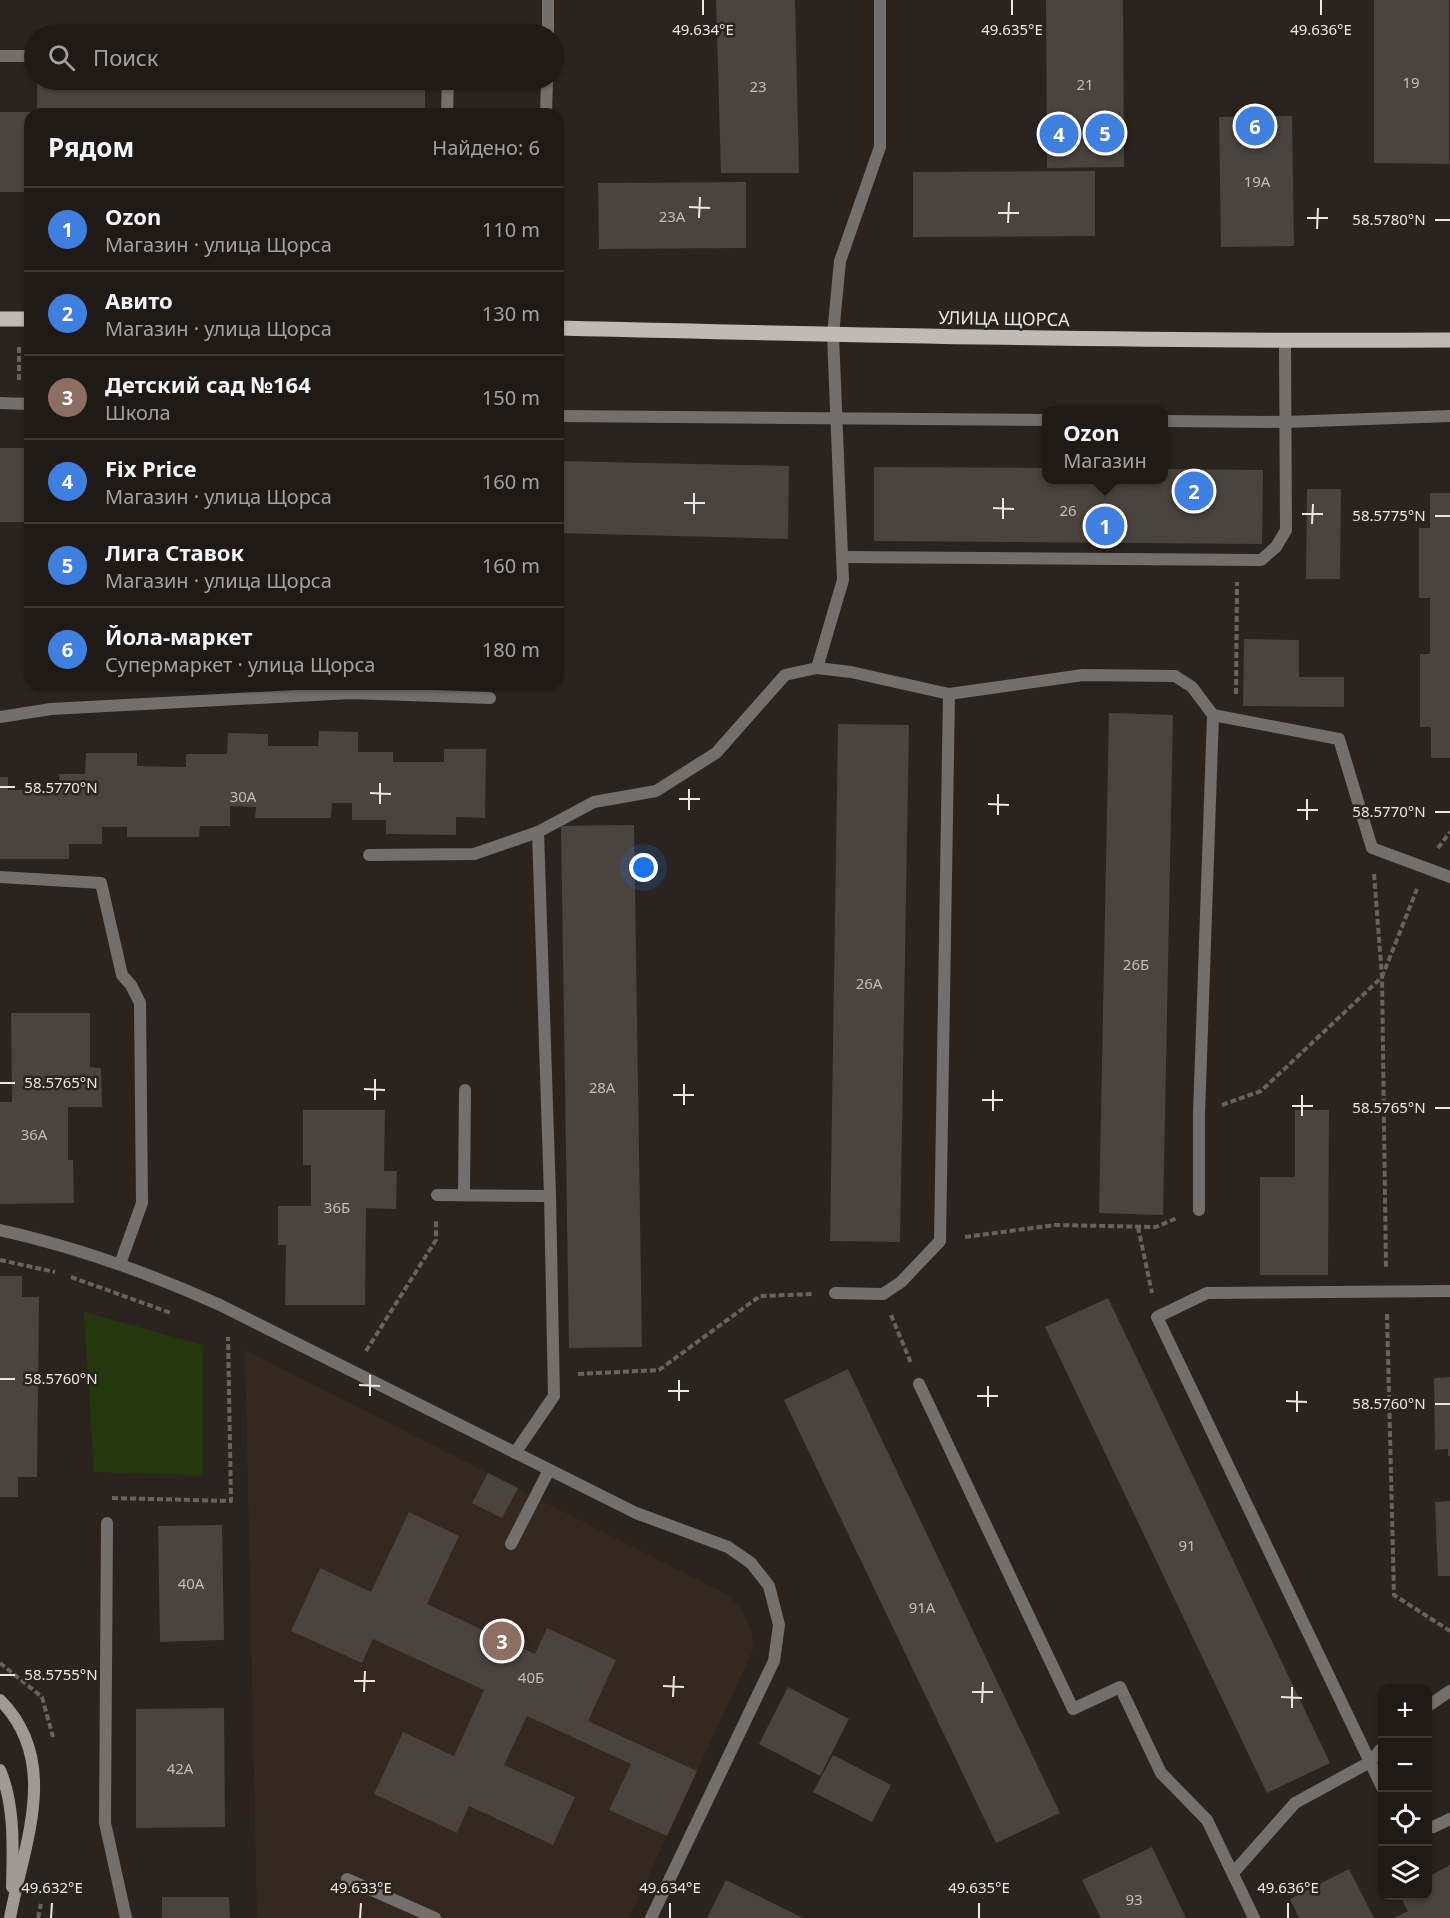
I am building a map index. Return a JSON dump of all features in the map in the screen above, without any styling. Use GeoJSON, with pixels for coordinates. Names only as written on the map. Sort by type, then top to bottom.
{"type":"FeatureCollection","features":[{"type":"Feature","properties":{"kind":"main road"},"geometry":{"type":"LineString","coordinates":[[0,319],[24,319]]}},
{"type":"Feature","properties":{"kind":"main road","name":"УЛИЦА ЩОРСА"},"geometry":{"type":"LineString","coordinates":[[564,328],[1285,341],[1450,340]]}},
{"type":"Feature","properties":{"kind":"main road"},"geometry":{"type":"LineString","coordinates":[[0,1700],[16,1719],[34,1767],[35,1788],[28,1845],[11,1912]]}},
{"type":"Feature","properties":{"kind":"main road"},"geometry":{"type":"LineString","coordinates":[[0,1770],[8,1795],[13,1853],[11,1912]]}},
{"type":"Feature","properties":{"kind":"lane"},"geometry":{"type":"LineString","coordinates":[[548,0],[548,24]]}},
{"type":"Feature","properties":{"kind":"lane"},"geometry":{"type":"LineString","coordinates":[[817,668],[843,580],[833,334],[840,261],[880,147],[880,0]]}},
{"type":"Feature","properties":{"kind":"lane"},"geometry":{"type":"LineString","coordinates":[[0,56],[24,56]]}},
{"type":"Feature","properties":{"kind":"lane"},"geometry":{"type":"LineString","coordinates":[[447,108],[448,90]]}},
{"type":"Feature","properties":{"kind":"lane"},"geometry":{"type":"LineString","coordinates":[[546,108],[547,90]]}},
{"type":"Feature","properties":{"kind":"lane"},"geometry":{"type":"LineString","coordinates":[[843,557],[1262,560],[1276,546],[1286,530],[1285,341]]}},
{"type":"Feature","properties":{"kind":"lane"},"geometry":{"type":"LineString","coordinates":[[0,403],[24,404]]}},
{"type":"Feature","properties":{"kind":"lane"},"geometry":{"type":"LineString","coordinates":[[564,416],[1042,420]]}},
{"type":"Feature","properties":{"kind":"lane"},"geometry":{"type":"LineString","coordinates":[[1168,421],[1286,422],[1450,416]]}},
{"type":"Feature","properties":{"kind":"lane"},"geometry":{"type":"LineString","coordinates":[[369,855],[474,854],[538,832],[594,802],[656,791],[716,753],[785,675],[817,668],[851,672],[949,694],[1083,675],[1175,676],[1192,687],[1213,715],[1199,1114],[1199,1210]]}},
{"type":"Feature","properties":{"kind":"lane"},"geometry":{"type":"LineString","coordinates":[[0,717],[51,709],[322,690]]}},
{"type":"Feature","properties":{"kind":"lane"},"geometry":{"type":"LineString","coordinates":[[379,690],[490,698]]}},
{"type":"Feature","properties":{"kind":"lane"},"geometry":{"type":"LineString","coordinates":[[835,1293],[883,1294],[901,1282],[940,1241],[949,694]]}},
{"type":"Feature","properties":{"kind":"lane"},"geometry":{"type":"LineString","coordinates":[[1213,715],[1339,739],[1372,848],[1450,877]]}},
{"type":"Feature","properties":{"kind":"lane"},"geometry":{"type":"LineString","coordinates":[[515,1453],[554,1396],[538,832]]}},
{"type":"Feature","properties":{"kind":"lane"},"geometry":{"type":"LineString","coordinates":[[0,878],[102,883],[122,975],[131,985],[141,1003],[142,1203],[120,1264]]}},
{"type":"Feature","properties":{"kind":"lane"},"geometry":{"type":"LineString","coordinates":[[464,1195],[465,1090]]}},
{"type":"Feature","properties":{"kind":"lane"},"geometry":{"type":"LineString","coordinates":[[437,1195],[550,1196]]}},
{"type":"Feature","properties":{"kind":"lane"},"geometry":{"type":"LineString","coordinates":[[0,1230],[120,1264],[220,1305],[636,1513],[728,1547],[751,1563],[769,1586],[778,1624],[774,1660],[651,1918]]}},
{"type":"Feature","properties":{"kind":"lane"},"geometry":{"type":"LineString","coordinates":[[1378,1777],[1157,1317],[1207,1293],[1450,1291]]}},
{"type":"Feature","properties":{"kind":"lane"},"geometry":{"type":"LineString","coordinates":[[919,1384],[1073,1709],[1120,1687],[1161,1773],[1207,1820],[1254,1918]]}},
{"type":"Feature","properties":{"kind":"lane"},"geometry":{"type":"LineString","coordinates":[[511,1544],[549,1470]]}},
{"type":"Feature","properties":{"kind":"lane"},"geometry":{"type":"LineString","coordinates":[[107,1523],[105,1823],[126,1918]]}},
{"type":"Feature","properties":{"kind":"lane"},"geometry":{"type":"LineString","coordinates":[[1432,1703],[1450,1691]]}},
{"type":"Feature","properties":{"kind":"lane"},"geometry":{"type":"LineString","coordinates":[[1233,1873],[1295,1803],[1370,1762],[1378,1753]]}},
{"type":"Feature","properties":{"kind":"lane"},"geometry":{"type":"LineString","coordinates":[[1432,1827],[1450,1819]]}},
{"type":"Feature","properties":{"kind":"lane"},"geometry":{"type":"LineString","coordinates":[[348,1879],[435,1918]]}},
{"type":"Feature","properties":{"kind":"path"},"geometry":{"type":"LineString","coordinates":[[19,342],[24,404]]}},
{"type":"Feature","properties":{"kind":"path"},"geometry":{"type":"LineString","coordinates":[[1236,719],[1238,560]]}},
{"type":"Feature","properties":{"kind":"path"},"geometry":{"type":"LineString","coordinates":[[1199,1114],[1261,1091],[1382,977],[1425,868],[1450,832]]}},
{"type":"Feature","properties":{"kind":"path"},"geometry":{"type":"LineString","coordinates":[[1372,848],[1382,977],[1394,1595],[1450,1631]]}},
{"type":"Feature","properties":{"kind":"path"},"geometry":{"type":"LineString","coordinates":[[353,1371],[436,1240],[437,1195]]}},
{"type":"Feature","properties":{"kind":"path"},"geometry":{"type":"LineString","coordinates":[[940,1241],[1055,1225],[1156,1227],[1199,1210]]}},
{"type":"Feature","properties":{"kind":"path"},"geometry":{"type":"LineString","coordinates":[[1138,1227],[1157,1317]]}},
{"type":"Feature","properties":{"kind":"path"},"geometry":{"type":"LineString","coordinates":[[554,1375],[659,1370],[760,1296],[835,1293]]}},
{"type":"Feature","properties":{"kind":"path"},"geometry":{"type":"LineString","coordinates":[[883,1294],[919,1384]]}},
{"type":"Feature","properties":{"kind":"path"},"geometry":{"type":"LineString","coordinates":[[107,1523],[106,1497],[231,1501],[228,1334]]}},
{"type":"Feature","properties":{"kind":"shaded area"},"geometry":{"type":"Polygon","coordinates":[[[245,1350],[726,1594],[740,1606],[752,1632],[753,1650],[629,1918],[257,1918],[245,1350]]]}},
{"type":"Feature","properties":{"kind":"green space"},"geometry":{"type":"Polygon","coordinates":[[[84,1312],[203,1345],[203,1475],[94,1472],[84,1312]]]}},
{"type":"Feature","properties":{"kind":"building"},"geometry":{"type":"Polygon","coordinates":[[[716,0],[795,0],[799,173],[721,173],[716,0]]]}},
{"type":"Feature","properties":{"kind":"building"},"geometry":{"type":"Polygon","coordinates":[[[1046,0],[1123,0],[1124,167],[1047,168],[1046,0]]]}},
{"type":"Feature","properties":{"kind":"building"},"geometry":{"type":"Polygon","coordinates":[[[1374,0],[1449,0],[1449,164],[1374,163],[1374,0]]]}},
{"type":"Feature","properties":{"kind":"building"},"geometry":{"type":"Polygon","coordinates":[[[37,90],[425,90],[425,108],[37,108],[37,90]]]}},
{"type":"Feature","properties":{"kind":"building"},"geometry":{"type":"Polygon","coordinates":[[[0,112],[24,112],[24,192],[0,192],[0,112]]]}},
{"type":"Feature","properties":{"kind":"building"},"geometry":{"type":"Polygon","coordinates":[[[1292,116],[1294,246],[1221,247],[1219,117],[1292,116]]]}},
{"type":"Feature","properties":{"kind":"building"},"geometry":{"type":"Polygon","coordinates":[[[1095,171],[1095,236],[913,237],[913,172],[1095,171]]]}},
{"type":"Feature","properties":{"kind":"building"},"geometry":{"type":"Polygon","coordinates":[[[746,182],[746,248],[599,249],[598,183],[746,182]]]}},
{"type":"Feature","properties":{"kind":"building"},"geometry":{"type":"Polygon","coordinates":[[[0,448],[24,448],[24,522],[0,522],[0,448]]]}},
{"type":"Feature","properties":{"kind":"building"},"geometry":{"type":"Polygon","coordinates":[[[564,461],[789,466],[788,539],[564,533],[564,461]]]}},
{"type":"Feature","properties":{"kind":"building"},"geometry":{"type":"Polygon","coordinates":[[[874,467],[1042,468],[1042,484],[1168,484],[1168,469],[1263,470],[1262,544],[874,541],[874,467]]]}},
{"type":"Feature","properties":{"kind":"building"},"geometry":{"type":"Polygon","coordinates":[[[1307,489],[1341,489],[1340,579],[1306,579],[1307,489]]]}},
{"type":"Feature","properties":{"kind":"building"},"geometry":{"type":"Polygon","coordinates":[[[1430,493],[1450,493],[1450,758],[1431,758],[1431,727],[1420,727],[1420,654],[1430,654],[1430,598],[1419,598],[1419,528],[1430,528],[1430,493]]]}},
{"type":"Feature","properties":{"kind":"building"},"geometry":{"type":"Polygon","coordinates":[[[1244,639],[1299,640],[1299,677],[1344,677],[1344,707],[1243,706],[1244,639]]]}},
{"type":"Feature","properties":{"kind":"building"},"geometry":{"type":"Polygon","coordinates":[[[1109,713],[1173,715],[1163,1215],[1099,1213],[1109,713]]]}},
{"type":"Feature","properties":{"kind":"building"},"geometry":{"type":"Polygon","coordinates":[[[838,724],[909,725],[900,1242],[830,1241],[838,724]]]}},
{"type":"Feature","properties":{"kind":"building"},"geometry":{"type":"Polygon","coordinates":[[[319,731],[358,732],[358,752],[393,752],[393,762],[444,762],[444,749],[486,749],[485,818],[456,817],[456,835],[386,834],[386,820],[352,820],[352,803],[332,803],[331,818],[255,818],[256,807],[230,806],[230,826],[200,826],[199,837],[127,837],[127,827],[102,827],[102,844],[69,844],[69,859],[0,859],[0,777],[8,777],[8,790],[60,790],[59,774],[85,774],[86,753],[137,753],[137,766],[186,767],[186,754],[227,754],[228,733],[268,734],[268,746],[318,746],[319,731]]]}},
{"type":"Feature","properties":{"kind":"building"},"geometry":{"type":"Polygon","coordinates":[[[634,825],[642,1347],[569,1348],[561,826],[634,825]]]}},
{"type":"Feature","properties":{"kind":"building"},"geometry":{"type":"Polygon","coordinates":[[[11,1013],[90,1013],[90,1067],[101,1068],[102,1107],[68,1107],[68,1160],[73,1160],[74,1203],[0,1204],[0,1102],[12,1102],[11,1013]]]}},
{"type":"Feature","properties":{"kind":"building"},"geometry":{"type":"Polygon","coordinates":[[[303,1110],[385,1110],[384,1171],[397,1171],[396,1209],[366,1208],[365,1305],[285,1305],[286,1245],[278,1245],[278,1206],[311,1206],[311,1165],[303,1165],[303,1110]]]}},
{"type":"Feature","properties":{"kind":"building"},"geometry":{"type":"Polygon","coordinates":[[[1295,1110],[1329,1110],[1328,1275],[1260,1275],[1260,1177],[1295,1177],[1295,1110]]]}},
{"type":"Feature","properties":{"kind":"building"},"geometry":{"type":"Polygon","coordinates":[[[0,1276],[22,1276],[22,1297],[39,1297],[37,1477],[18,1477],[18,1497],[0,1497],[0,1276]]]}},
{"type":"Feature","properties":{"kind":"building"},"geometry":{"type":"Polygon","coordinates":[[[1108,1298],[1330,1763],[1267,1793],[1045,1327],[1108,1298]]]}},
{"type":"Feature","properties":{"kind":"building"},"geometry":{"type":"Polygon","coordinates":[[[848,1369],[1060,1813],[996,1843],[784,1400],[848,1369]]]}},
{"type":"Feature","properties":{"kind":"building"},"geometry":{"type":"Polygon","coordinates":[[[1450,1377],[1450,1456],[1448,1456],[1448,1449],[1435,1450],[1434,1378],[1450,1377]]]}},
{"type":"Feature","properties":{"kind":"building"},"geometry":{"type":"Polygon","coordinates":[[[488,1473],[518,1488],[502,1518],[472,1503],[488,1473]]]}},
{"type":"Feature","properties":{"kind":"building"},"geometry":{"type":"Polygon","coordinates":[[[1450,1501],[1450,1576],[1438,1576],[1435,1502],[1450,1501]]]}},
{"type":"Feature","properties":{"kind":"building"},"geometry":{"type":"Polygon","coordinates":[[[409,1512],[459,1536],[427,1604],[535,1654],[547,1628],[616,1660],[588,1721],[697,1771],[667,1836],[609,1810],[631,1764],[527,1716],[504,1765],[575,1797],[553,1845],[469,1806],[457,1833],[374,1794],[403,1732],[454,1756],[484,1690],[373,1639],[362,1663],[291,1631],[320,1568],[371,1592],[409,1512]]]}},
{"type":"Feature","properties":{"kind":"building"},"geometry":{"type":"Polygon","coordinates":[[[222,1525],[224,1640],[160,1642],[158,1526],[222,1525]]]}},
{"type":"Feature","properties":{"kind":"building"},"geometry":{"type":"Polygon","coordinates":[[[788,1687],[849,1719],[820,1776],[759,1744],[788,1687]]]}},
{"type":"Feature","properties":{"kind":"building"},"geometry":{"type":"Polygon","coordinates":[[[224,1708],[225,1827],[136,1828],[136,1709],[224,1708]]]}},
{"type":"Feature","properties":{"kind":"building"},"geometry":{"type":"Polygon","coordinates":[[[833,1755],[891,1785],[872,1822],[813,1792],[833,1755]]]}},
{"type":"Feature","properties":{"kind":"building"},"geometry":{"type":"Polygon","coordinates":[[[1152,1847],[1186,1918],[1101,1918],[1082,1880],[1152,1847]]]}},
{"type":"Feature","properties":{"kind":"building"},"geometry":{"type":"Polygon","coordinates":[[[1450,1865],[1450,1918],[1394,1918],[1408,1911],[1402,1900],[1432,1900],[1432,1875],[1450,1865]]]}},
{"type":"Feature","properties":{"kind":"building"},"geometry":{"type":"Polygon","coordinates":[[[1349,1869],[1374,1918],[1299,1918],[1290,1899],[1349,1869]]]}},
{"type":"Feature","properties":{"kind":"building"},"geometry":{"type":"Polygon","coordinates":[[[726,1880],[803,1918],[707,1918],[726,1880]]]}},
{"type":"Feature","properties":{"kind":"building"},"geometry":{"type":"Polygon","coordinates":[[[162,1897],[229,1897],[230,1918],[162,1918],[162,1897]]]}},
{"type":"Feature","properties":{"kind":"place","name":"Йола-маркет"},"geometry":{"type":"Point","coordinates":[1255,126]}},
{"type":"Feature","properties":{"kind":"place","name":"Лига Ставок"},"geometry":{"type":"Point","coordinates":[1105,133]}},
{"type":"Feature","properties":{"kind":"place","name":"Fix Price"},"geometry":{"type":"Point","coordinates":[1059,134]}},
{"type":"Feature","properties":{"kind":"place","name":"Авито"},"geometry":{"type":"Point","coordinates":[1194,491]}},
{"type":"Feature","properties":{"kind":"place","name":"Ozon"},"geometry":{"type":"Point","coordinates":[1105,526]}},
{"type":"Feature","properties":{"kind":"place","name":"Детский сад №164"},"geometry":{"type":"Point","coordinates":[502,1641]}}]}
